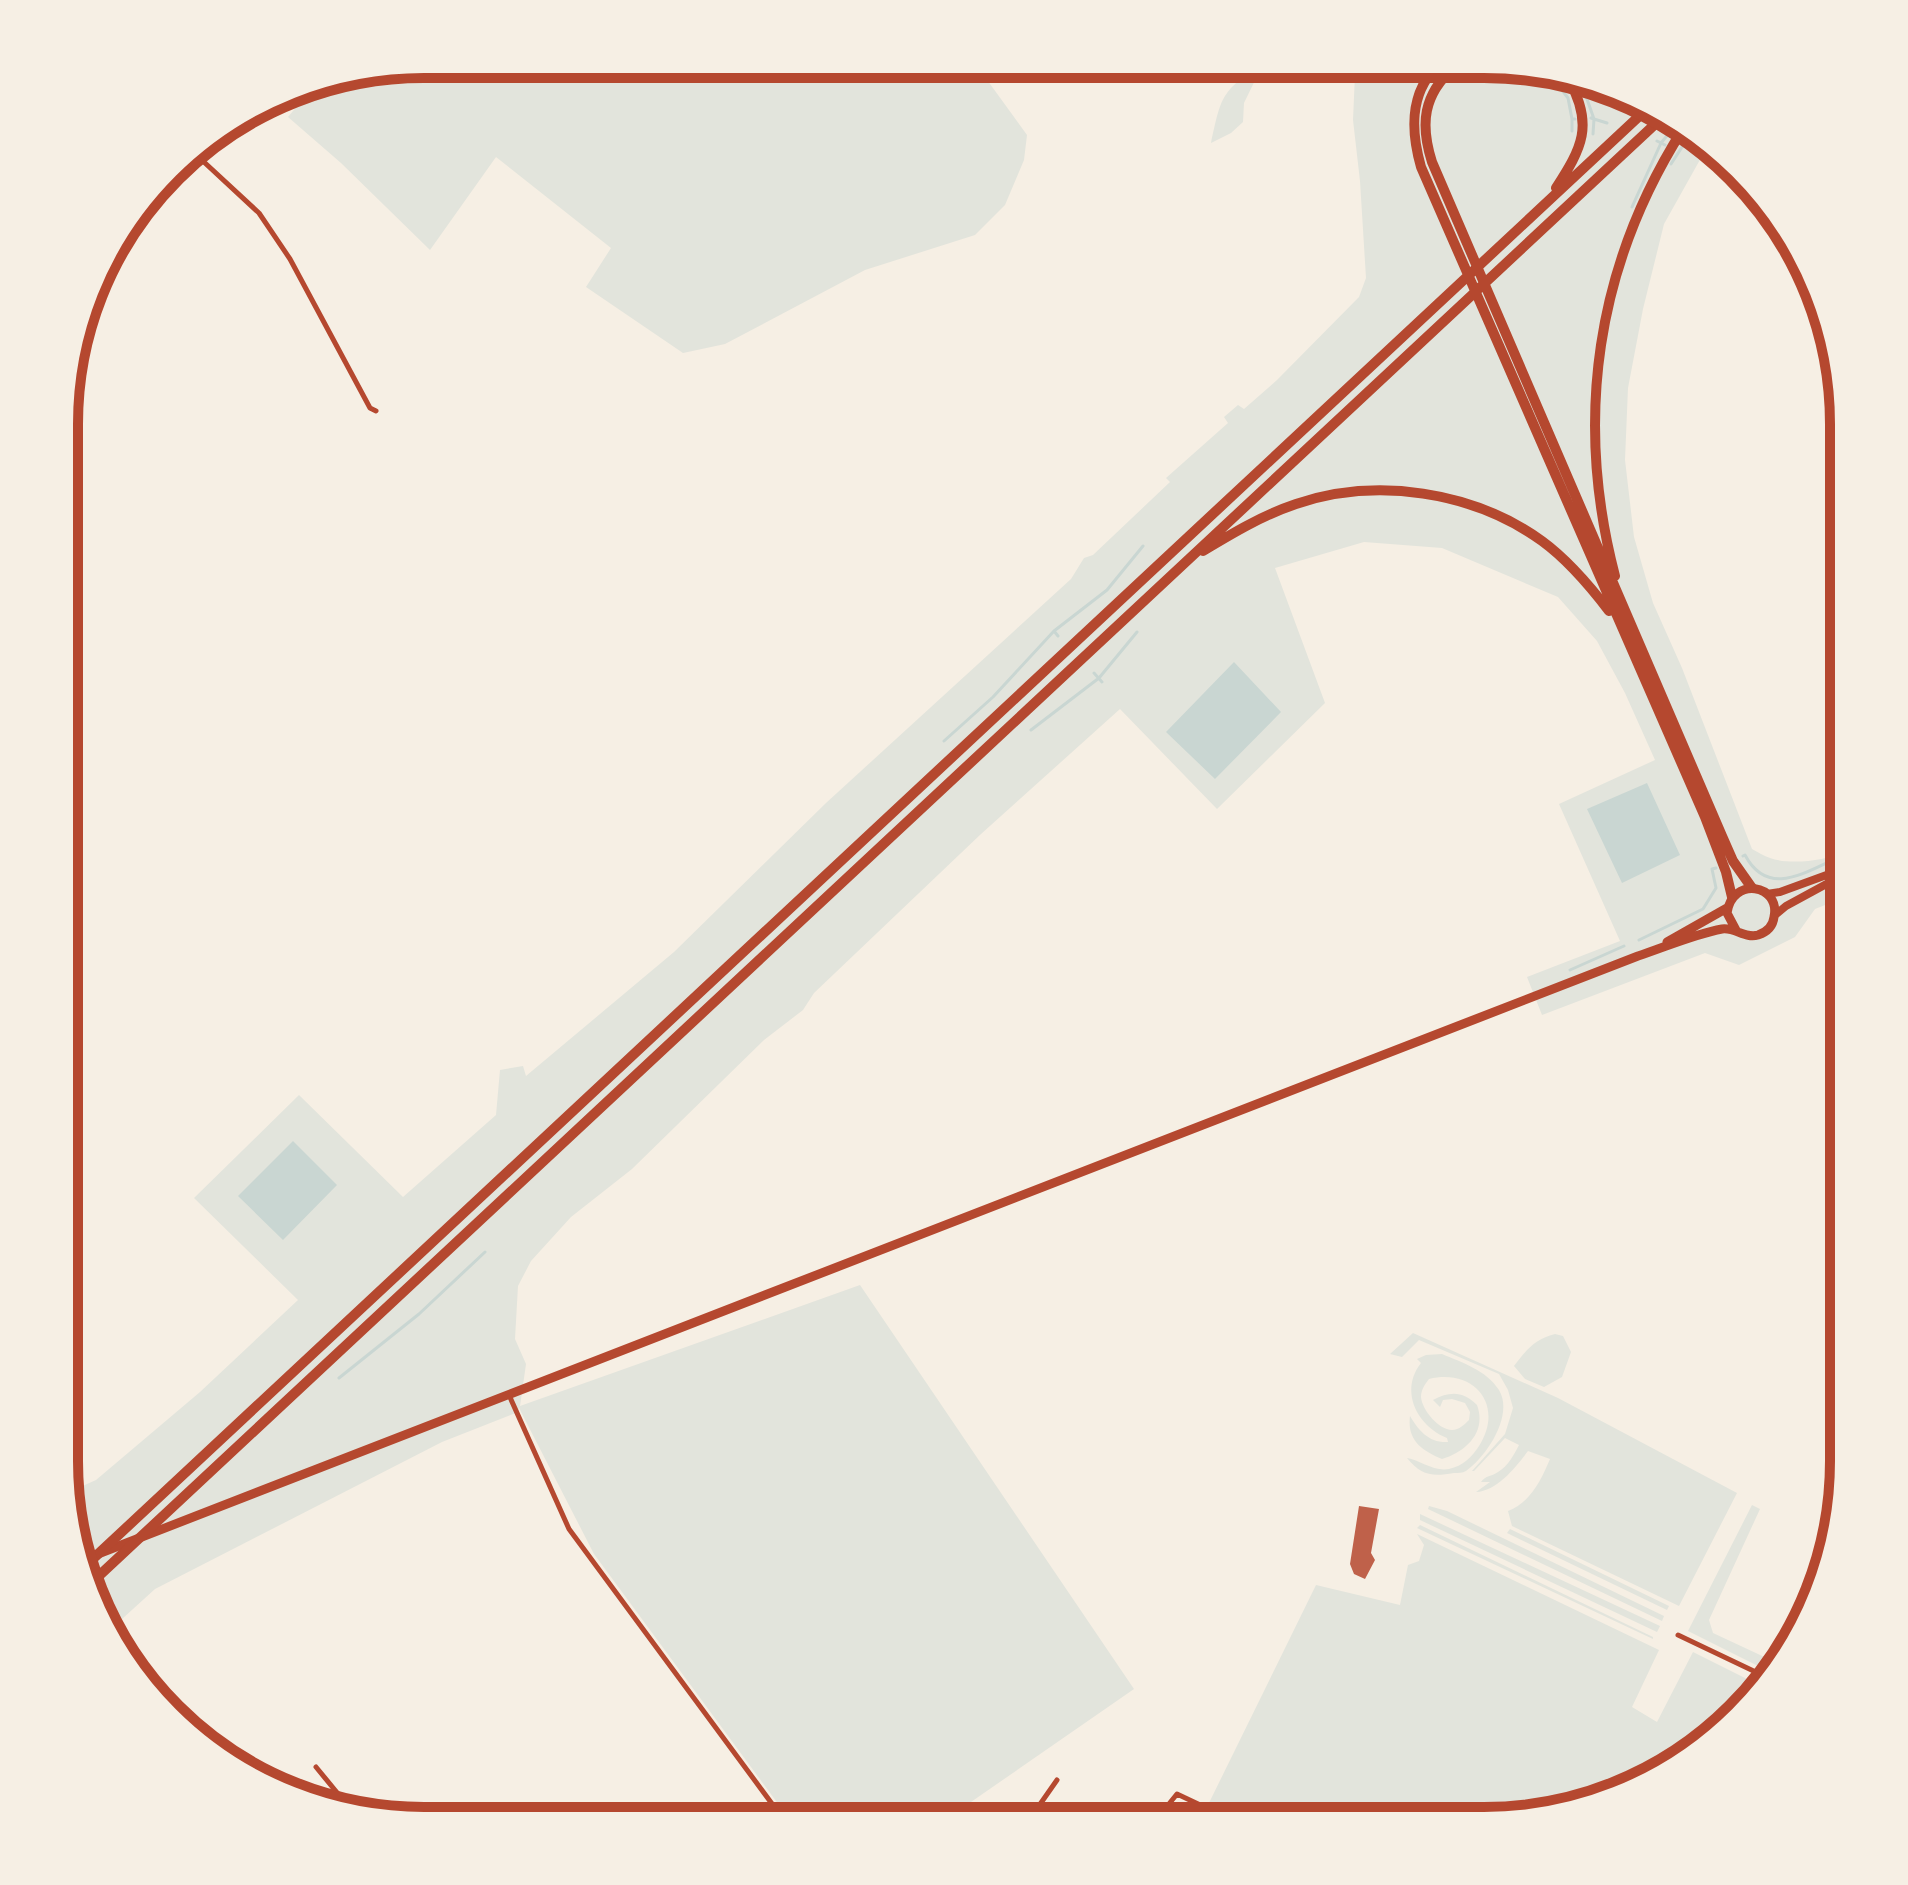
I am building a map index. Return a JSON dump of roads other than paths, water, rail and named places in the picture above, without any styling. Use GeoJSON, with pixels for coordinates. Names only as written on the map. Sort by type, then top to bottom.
{"type":"FeatureCollection","features":[{"type":"Feature","properties":{"kind":"highway"},"geometry":{"type":"LineString","coordinates":[[1427,78],[1418,97],[1413,122],[1421,167],[1459,240],[1727,849],[1752,888]]}},
{"type":"Feature","properties":{"kind":"highway"},"geometry":{"type":"LineString","coordinates":[[1441,78],[1429,99],[1425,142],[1459,240]]}},
{"type":"Feature","properties":{"kind":"highway"},"geometry":{"type":"LineString","coordinates":[[1546,203],[1579,150],[1584,127],[1575,90]]}},
{"type":"Feature","properties":{"kind":"highway"},"geometry":{"type":"LineString","coordinates":[[92,1559],[1640,115]]}},
{"type":"Feature","properties":{"kind":"highway"},"geometry":{"type":"LineString","coordinates":[[98,1577],[1656,123]]}},
{"type":"Feature","properties":{"kind":"highway"},"geometry":{"type":"LineString","coordinates":[[1624,609],[1601,514],[1596,469],[1595,390],[1599,347],[1621,254],[1654,179],[1678,137]]}},
{"type":"Feature","properties":{"kind":"highway"},"geometry":{"type":"LineString","coordinates":[[1494,319],[1620,626],[1715,842],[1730,902]]}},
{"type":"Feature","properties":{"kind":"highway"},"geometry":{"type":"LineString","coordinates":[[1185,562],[1259,519],[1300,502],[1366,491],[1435,495],[1478,507],[1543,541],[1572,568],[1620,626]]}},
{"type":"Feature","properties":{"kind":"main road"},"geometry":{"type":"LineString","coordinates":[[1647,953],[1730,902],[1745,889],[1752,888],[1767,894],[1830,876]]}},
{"type":"Feature","properties":{"kind":"main road"},"geometry":{"type":"LineString","coordinates":[[1775,915],[1830,880]]}},
{"type":"Feature","properties":{"kind":"main road"},"geometry":{"type":"LineString","coordinates":[[92,1556],[1647,953],[1724,929],[1749,936],[1763,933],[1775,915],[1775,907],[1767,894]]}},
{"type":"Feature","properties":{"kind":"main road"},"geometry":{"type":"LineString","coordinates":[[1730,902],[1728,918],[1736,930]]}},
{"type":"Feature","properties":{"kind":"street"},"geometry":{"type":"LineString","coordinates":[[201,159],[259,213],[290,259],[370,408],[376,411]]}},
{"type":"Feature","properties":{"kind":"street"},"geometry":{"type":"LineString","coordinates":[[509,1394],[569,1529],[774,1807]]}},
{"type":"Feature","properties":{"kind":"street"},"geometry":{"type":"LineString","coordinates":[[1678,1635],[1758,1673]]}},
{"type":"Feature","properties":{"kind":"street"},"geometry":{"type":"LineString","coordinates":[[316,1767],[340,1796]]}},
{"type":"Feature","properties":{"kind":"street"},"geometry":{"type":"LineString","coordinates":[[1038,1807],[1057,1780]]}},
{"type":"Feature","properties":{"kind":"street"},"geometry":{"type":"LineString","coordinates":[[1166,1807],[1177,1794],[1204,1807]]}},
{"type":"Feature","properties":{"kind":"waterway"},"geometry":{"type":"LineString","coordinates":[[1559,87],[1568,98],[1572,119]]}},
{"type":"Feature","properties":{"kind":"waterway"},"geometry":{"type":"LineString","coordinates":[[1585,93],[1594,119],[1607,123]]}},
{"type":"Feature","properties":{"kind":"waterway"},"geometry":{"type":"LineString","coordinates":[[1591,118],[1594,119],[1593,134]]}},
{"type":"Feature","properties":{"kind":"waterway"},"geometry":{"type":"LineString","coordinates":[[1572,131],[1572,119],[1575,119]]}},
{"type":"Feature","properties":{"kind":"waterway"},"geometry":{"type":"LineString","coordinates":[[1632,207],[1661,143],[1670,132]]}},
{"type":"Feature","properties":{"kind":"waterway"},"geometry":{"type":"LineString","coordinates":[[1657,141],[1665,145]]}},
{"type":"Feature","properties":{"kind":"waterway"},"geometry":{"type":"LineString","coordinates":[[1671,164],[1685,142]]}},
{"type":"Feature","properties":{"kind":"waterway"},"geometry":{"type":"LineString","coordinates":[[1058,636],[1054,631],[1107,590],[1143,546]]}},
{"type":"Feature","properties":{"kind":"waterway"},"geometry":{"type":"LineString","coordinates":[[944,741],[993,697],[1054,631]]}},
{"type":"Feature","properties":{"kind":"waterway"},"geometry":{"type":"LineString","coordinates":[[1031,730],[1099,678],[1137,632]]}},
{"type":"Feature","properties":{"kind":"waterway"},"geometry":{"type":"LineString","coordinates":[[1094,673],[1102,682]]}},
{"type":"Feature","properties":{"kind":"waterway"},"geometry":{"type":"LineString","coordinates":[[1743,856],[1755,869],[1777,879],[1803,874],[1830,862]]}},
{"type":"Feature","properties":{"kind":"waterway"},"geometry":{"type":"LineString","coordinates":[[1639,940],[1703,909],[1716,888],[1712,869],[1716,868]]}},
{"type":"Feature","properties":{"kind":"waterway"},"geometry":{"type":"LineString","coordinates":[[1570,970],[1624,946]]}},
{"type":"Feature","properties":{"kind":"waterway"},"geometry":{"type":"LineString","coordinates":[[339,1378],[419,1314],[485,1252]]}}]}
